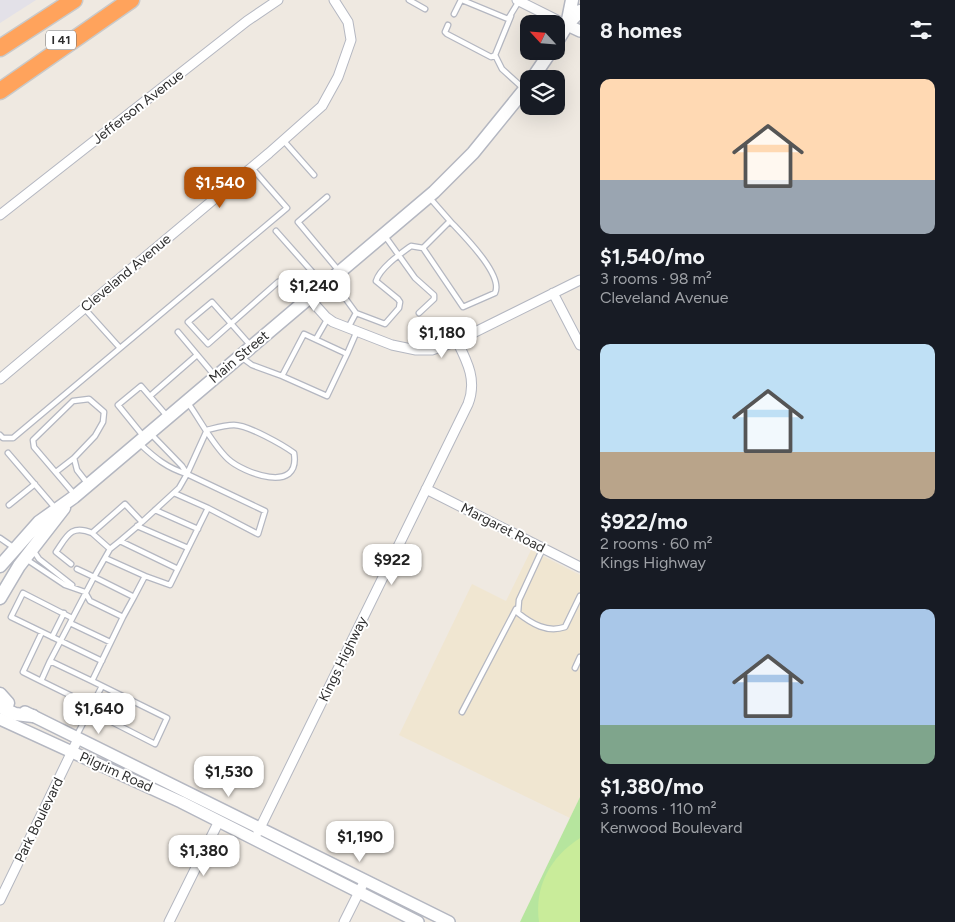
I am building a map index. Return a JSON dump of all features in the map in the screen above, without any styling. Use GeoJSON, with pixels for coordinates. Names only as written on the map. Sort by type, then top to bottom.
{"type":"FeatureCollection","features":[{"type":"Feature","properties":{"kind":"highway","name":"I 41"},"geometry":{"type":"LineString","coordinates":[[0,48],[74,0]]}},
{"type":"Feature","properties":{"kind":"highway","name":"I 41"},"geometry":{"type":"LineString","coordinates":[[0,79],[122,0]]}},
{"type":"Feature","properties":{"kind":"highway"},"geometry":{"type":"LineString","coordinates":[[0,92],[131,0]]}},
{"type":"Feature","properties":{"kind":"main road"},"geometry":{"type":"LineString","coordinates":[[567,25],[572,0]]}},
{"type":"Feature","properties":{"kind":"main road"},"geometry":{"type":"LineString","coordinates":[[565,28],[580,11]]}},
{"type":"Feature","properties":{"kind":"main road","name":"Main Street"},"geometry":{"type":"LineString","coordinates":[[0,566],[38,522],[58,511],[428,196],[473,153],[520,94]]}},
{"type":"Feature","properties":{"kind":"main road","name":"Main Street"},"geometry":{"type":"LineString","coordinates":[[0,598],[58,511]]}},
{"type":"Feature","properties":{"kind":"main road"},"geometry":{"type":"LineString","coordinates":[[14,548],[28,554]]}},
{"type":"Feature","properties":{"kind":"main road"},"geometry":{"type":"LineString","coordinates":[[2,701],[15,714],[33,716]]}},
{"type":"Feature","properties":{"kind":"street","name":"Jefferson Avenue"},"geometry":{"type":"LineString","coordinates":[[0,215],[247,21],[278,0]]}},
{"type":"Feature","properties":{"kind":"street","name":"Cleveland Avenue"},"geometry":{"type":"LineString","coordinates":[[0,379],[252,167],[327,99],[347,55],[351,40],[350,30],[334,0]]}},
{"type":"Feature","properties":{"kind":"street"},"geometry":{"type":"LineString","coordinates":[[522,1],[580,31]]}},
{"type":"Feature","properties":{"kind":"street"},"geometry":{"type":"LineString","coordinates":[[309,298],[328,318],[348,328],[392,346],[416,350],[432,350],[457,341],[580,280]]}},
{"type":"Feature","properties":{"kind":"street"},"geometry":{"type":"LineString","coordinates":[[554,293],[580,345]]}},
{"type":"Feature","properties":{"kind":"street","name":"Kings Highway"},"geometry":{"type":"LineString","coordinates":[[255,839],[472,394],[471,373],[457,341]]}},
{"type":"Feature","properties":{"kind":"street","name":"Margaret Road"},"geometry":{"type":"LineString","coordinates":[[426,489],[580,567]]}},
{"type":"Feature","properties":{"kind":"street","name":"Pilgrim Road"},"geometry":{"type":"LineString","coordinates":[[33,716],[449,922]]}},
{"type":"Feature","properties":{"kind":"street","name":"Pilgrim Road"},"geometry":{"type":"LineString","coordinates":[[0,720],[181,802],[418,922]]}},
{"type":"Feature","properties":{"kind":"street","name":"Park Boulevard"},"geometry":{"type":"LineString","coordinates":[[0,900],[77,739]]}},
{"type":"Feature","properties":{"kind":"street"},"geometry":{"type":"LineString","coordinates":[[181,802],[187,791]]}},
{"type":"Feature","properties":{"kind":"street"},"geometry":{"type":"LineString","coordinates":[[169,922],[219,821]]}},
{"type":"Feature","properties":{"kind":"street"},"geometry":{"type":"LineString","coordinates":[[344,922],[365,880]]}},
{"type":"Feature","properties":{"kind":"lane"},"geometry":{"type":"LineString","coordinates":[[409,0],[425,9]]}},
{"type":"Feature","properties":{"kind":"lane"},"geometry":{"type":"LineString","coordinates":[[454,14],[462,0],[509,17]]}},
{"type":"Feature","properties":{"kind":"lane"},"geometry":{"type":"LineString","coordinates":[[493,56],[509,17],[522,1]]}},
{"type":"Feature","properties":{"kind":"lane"},"geometry":{"type":"LineString","coordinates":[[448,25],[445,32],[447,34],[493,56],[502,69],[520,82]]}},
{"type":"Feature","properties":{"kind":"lane"},"geometry":{"type":"LineString","coordinates":[[283,140],[314,175]]}},
{"type":"Feature","properties":{"kind":"lane"},"geometry":{"type":"LineString","coordinates":[[0,435],[3,438],[13,438],[287,208],[252,167]]}},
{"type":"Feature","properties":{"kind":"lane"},"geometry":{"type":"LineString","coordinates":[[327,197],[298,222],[332,279],[356,313],[385,324],[399,308],[398,299],[376,282],[378,276],[398,255],[412,246],[423,248],[463,306],[492,296],[497,290],[497,284],[478,252],[428,196]]}},
{"type":"Feature","properties":{"kind":"lane"},"geometry":{"type":"LineString","coordinates":[[423,248],[450,221]]}},
{"type":"Feature","properties":{"kind":"lane"},"geometry":{"type":"LineString","coordinates":[[276,231],[332,279]]}},
{"type":"Feature","properties":{"kind":"lane"},"geometry":{"type":"LineString","coordinates":[[384,235],[415,278],[434,295],[434,299],[419,313]]}},
{"type":"Feature","properties":{"kind":"lane"},"geometry":{"type":"LineString","coordinates":[[251,347],[232,324],[212,302],[188,322],[208,344],[232,324],[278,282]]}},
{"type":"Feature","properties":{"kind":"lane"},"geometry":{"type":"LineString","coordinates":[[84,308],[120,348]]}},
{"type":"Feature","properties":{"kind":"lane"},"geometry":{"type":"LineString","coordinates":[[348,328],[356,313]]}},
{"type":"Feature","properties":{"kind":"lane"},"geometry":{"type":"LineString","coordinates":[[316,339],[328,318]]}},
{"type":"Feature","properties":{"kind":"lane"},"geometry":{"type":"LineString","coordinates":[[240,356],[252,365],[327,396],[357,331]]}},
{"type":"Feature","properties":{"kind":"lane"},"geometry":{"type":"LineString","coordinates":[[178,332],[216,377]]}},
{"type":"Feature","properties":{"kind":"lane"},"geometry":{"type":"LineString","coordinates":[[282,376],[304,334],[347,354]]}},
{"type":"Feature","properties":{"kind":"lane"},"geometry":{"type":"LineString","coordinates":[[150,396],[197,355]]}},
{"type":"Feature","properties":{"kind":"lane"},"geometry":{"type":"LineString","coordinates":[[169,417],[141,386],[118,405],[144,438],[157,460],[172,470],[187,474],[265,511],[258,534],[174,492]]}},
{"type":"Feature","properties":{"kind":"lane"},"geometry":{"type":"LineString","coordinates":[[56,472],[74,458],[99,431],[104,412],[89,399],[73,401],[33,440],[34,447],[56,472],[74,497]]}},
{"type":"Feature","properties":{"kind":"lane"},"geometry":{"type":"LineString","coordinates":[[187,402],[207,430],[229,460],[251,471],[277,478],[286,477],[293,469],[294,454],[242,426],[234,425],[207,430]]}},
{"type":"Feature","properties":{"kind":"lane"},"geometry":{"type":"LineString","coordinates":[[41,681],[85,592],[110,549],[174,492],[187,474],[207,430]]}},
{"type":"Feature","properties":{"kind":"lane"},"geometry":{"type":"LineString","coordinates":[[144,438],[182,466],[187,474]]}},
{"type":"Feature","properties":{"kind":"lane"},"geometry":{"type":"LineString","coordinates":[[8,453],[58,511]]}},
{"type":"Feature","properties":{"kind":"lane"},"geometry":{"type":"LineString","coordinates":[[74,458],[77,470],[89,485]]}},
{"type":"Feature","properties":{"kind":"lane"},"geometry":{"type":"LineString","coordinates":[[8,505],[35,484]]}},
{"type":"Feature","properties":{"kind":"lane"},"geometry":{"type":"LineString","coordinates":[[92,533],[126,504],[142,522]]}},
{"type":"Feature","properties":{"kind":"lane"},"geometry":{"type":"LineString","coordinates":[[105,558],[170,585],[208,508]]}},
{"type":"Feature","properties":{"kind":"lane"},"geometry":{"type":"LineString","coordinates":[[155,510],[198,529]]}},
{"type":"Feature","properties":{"kind":"lane"},"geometry":{"type":"LineString","coordinates":[[138,526],[188,548]]}},
{"type":"Feature","properties":{"kind":"lane"},"geometry":{"type":"LineString","coordinates":[[71,564],[56,552],[72,531],[82,528],[92,533],[110,549]]}},
{"type":"Feature","properties":{"kind":"lane"},"geometry":{"type":"LineString","coordinates":[[0,538],[14,548]]}},
{"type":"Feature","properties":{"kind":"lane"},"geometry":{"type":"LineString","coordinates":[[120,541],[178,569]]}},
{"type":"Feature","properties":{"kind":"lane"},"geometry":{"type":"LineString","coordinates":[[462,712],[516,609],[543,548]]}},
{"type":"Feature","properties":{"kind":"lane"},"geometry":{"type":"LineString","coordinates":[[28,554],[36,563],[65,585],[85,592],[90,600],[123,617]]}},
{"type":"Feature","properties":{"kind":"lane"},"geometry":{"type":"LineString","coordinates":[[28,554],[39,559],[75,588]]}},
{"type":"Feature","properties":{"kind":"lane"},"geometry":{"type":"LineString","coordinates":[[77,569],[134,598]]}},
{"type":"Feature","properties":{"kind":"lane"},"geometry":{"type":"LineString","coordinates":[[92,680],[145,576]]}},
{"type":"Feature","properties":{"kind":"lane"},"geometry":{"type":"LineString","coordinates":[[72,618],[23,594],[11,617],[102,661]]}},
{"type":"Feature","properties":{"kind":"lane"},"geometry":{"type":"LineString","coordinates":[[516,609],[518,613],[538,626],[554,630],[565,627],[580,596]]}},
{"type":"Feature","properties":{"kind":"lane"},"geometry":{"type":"LineString","coordinates":[[52,637],[64,613]]}},
{"type":"Feature","properties":{"kind":"lane"},"geometry":{"type":"LineString","coordinates":[[70,623],[110,642]]}},
{"type":"Feature","properties":{"kind":"lane"},"geometry":{"type":"LineString","coordinates":[[42,632],[23,672],[92,706]]}},
{"type":"Feature","properties":{"kind":"lane"},"geometry":{"type":"LineString","coordinates":[[575,668],[580,657]]}},
{"type":"Feature","properties":{"kind":"lane"},"geometry":{"type":"LineString","coordinates":[[50,661],[92,680],[168,718],[155,744],[108,720],[121,695]]}},
{"type":"Feature","properties":{"kind":"lane"},"geometry":{"type":"LineString","coordinates":[[77,739],[102,686]]}},
{"type":"Feature","properties":{"kind":"shaded area"},"geometry":{"type":"Polygon","coordinates":[[[0,0],[36,0],[0,23],[0,0]]]}},
{"type":"Feature","properties":{"kind":"shaded area"},"geometry":{"type":"Polygon","coordinates":[[[531,550],[580,575],[580,797],[570,818],[399,735],[472,584],[506,601],[531,550]]]}},
{"type":"Feature","properties":{"kind":"green space"},"geometry":{"type":"Polygon","coordinates":[[[580,797],[580,922],[520,922],[580,797]]]}},
{"type":"Feature","properties":{"kind":"green space"},"geometry":{"type":"Polygon","coordinates":[[[580,838],[580,922],[539,922],[539,897],[546,874],[560,854],[580,838]]]}}]}
